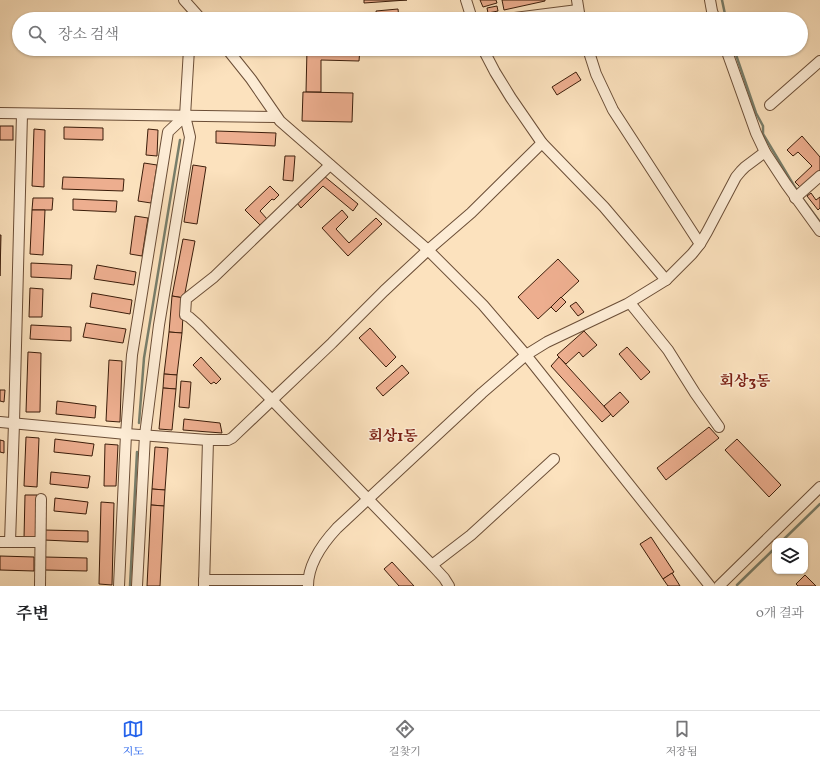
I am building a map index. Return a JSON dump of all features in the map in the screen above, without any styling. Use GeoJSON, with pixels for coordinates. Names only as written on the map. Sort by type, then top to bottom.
{"type":"FeatureCollection","features":[{"type":"Feature","properties":{"kind":"street"},"geometry":{"type":"LineString","coordinates":[[184,0],[195,12]]}},
{"type":"Feature","properties":{"kind":"street"},"geometry":{"type":"LineString","coordinates":[[466,0],[470,12]]}},
{"type":"Feature","properties":{"kind":"street"},"geometry":{"type":"LineString","coordinates":[[710,0],[712,12]]}},
{"type":"Feature","properties":{"kind":"street"},"geometry":{"type":"LineString","coordinates":[[562,12],[578,10]]}},
{"type":"Feature","properties":{"kind":"street"},"geometry":{"type":"LineString","coordinates":[[137,586],[143,435],[159,325],[190,137],[184,116],[188,56]]}},
{"type":"Feature","properties":{"kind":"street"},"geometry":{"type":"LineString","coordinates":[[233,56],[251,79],[276,117],[428,250],[483,305],[526,355],[710,586]]}},
{"type":"Feature","properties":{"kind":"street"},"geometry":{"type":"LineString","coordinates":[[487,56],[507,92],[542,142],[604,207],[666,280]]}},
{"type":"Feature","properties":{"kind":"street"},"geometry":{"type":"LineString","coordinates":[[590,56],[596,74],[613,110],[700,244]]}},
{"type":"Feature","properties":{"kind":"street"},"geometry":{"type":"LineString","coordinates":[[728,56],[756,133],[765,152],[820,231]]}},
{"type":"Feature","properties":{"kind":"street"},"geometry":{"type":"LineString","coordinates":[[770,105],[820,61]]}},
{"type":"Feature","properties":{"kind":"street"},"geometry":{"type":"LineString","coordinates":[[0,113],[276,117]]}},
{"type":"Feature","properties":{"kind":"street"},"geometry":{"type":"LineString","coordinates":[[22,114],[14,423],[5,542],[40,542]]}},
{"type":"Feature","properties":{"kind":"street"},"geometry":{"type":"LineString","coordinates":[[119,586],[126,434],[132,355],[168,132],[184,116]]}},
{"type":"Feature","properties":{"kind":"street"},"geometry":{"type":"LineString","coordinates":[[0,422],[208,440],[228,440],[232,438],[384,291],[471,213],[542,142]]}},
{"type":"Feature","properties":{"kind":"street"},"geometry":{"type":"LineString","coordinates":[[208,440],[204,583],[308,583],[311,569],[322,546],[337,528],[482,392],[526,355],[547,342],[630,303],[666,280],[700,244],[736,177],[745,167],[765,152]]}},
{"type":"Feature","properties":{"kind":"street"},"geometry":{"type":"LineString","coordinates":[[330,165],[214,277],[186,299],[185,315],[197,324],[272,400],[432,565],[449,586]]}},
{"type":"Feature","properties":{"kind":"street"},"geometry":{"type":"LineString","coordinates":[[796,198],[820,176]]}},
{"type":"Feature","properties":{"kind":"street"},"geometry":{"type":"LineString","coordinates":[[630,303],[668,350],[695,393],[719,427]]}},
{"type":"Feature","properties":{"kind":"street"},"geometry":{"type":"LineString","coordinates":[[432,565],[470,535],[554,459]]}},
{"type":"Feature","properties":{"kind":"street"},"geometry":{"type":"LineString","coordinates":[[719,586],[820,487]]}},
{"type":"Feature","properties":{"kind":"street"},"geometry":{"type":"LineString","coordinates":[[40,586],[41,499]]}},
{"type":"Feature","properties":{"kind":"building"},"geometry":{"type":"Polygon","coordinates":[[[364,0],[407,0],[364,3],[364,0]]]}},
{"type":"Feature","properties":{"kind":"building"},"geometry":{"type":"Polygon","coordinates":[[[480,0],[496,0],[497,3],[483,7],[480,0]]]}},
{"type":"Feature","properties":{"kind":"building"},"geometry":{"type":"Polygon","coordinates":[[[502,0],[545,0],[545,1],[504,10],[502,0]]]}},
{"type":"Feature","properties":{"kind":"building"},"geometry":{"type":"Polygon","coordinates":[[[497,6],[498,11],[488,12],[487,8],[497,6]]]}},
{"type":"Feature","properties":{"kind":"building"},"geometry":{"type":"Polygon","coordinates":[[[398,9],[398,12],[376,12],[398,9]]]}},
{"type":"Feature","properties":{"kind":"building"},"geometry":{"type":"Polygon","coordinates":[[[307,56],[359,56],[359,61],[321,60],[321,92],[306,92],[307,56]]]}},
{"type":"Feature","properties":{"kind":"building"},"geometry":{"type":"Polygon","coordinates":[[[576,72],[581,80],[557,95],[552,87],[576,72]]]}},
{"type":"Feature","properties":{"kind":"building"},"geometry":{"type":"Polygon","coordinates":[[[303,92],[353,93],[352,122],[302,121],[303,92]]]}},
{"type":"Feature","properties":{"kind":"building"},"geometry":{"type":"Polygon","coordinates":[[[0,126],[13,126],[13,140],[0,140],[0,126]]]}},
{"type":"Feature","properties":{"kind":"building"},"geometry":{"type":"Polygon","coordinates":[[[64,127],[103,128],[103,140],[64,139],[64,127]]]}},
{"type":"Feature","properties":{"kind":"building"},"geometry":{"type":"Polygon","coordinates":[[[34,129],[45,130],[44,187],[32,186],[34,129]]]}},
{"type":"Feature","properties":{"kind":"building"},"geometry":{"type":"Polygon","coordinates":[[[148,129],[158,130],[157,156],[146,155],[148,129]]]}},
{"type":"Feature","properties":{"kind":"building"},"geometry":{"type":"Polygon","coordinates":[[[216,131],[276,133],[275,146],[216,143],[216,131]]]}},
{"type":"Feature","properties":{"kind":"building"},"geometry":{"type":"Polygon","coordinates":[[[802,136],[820,157],[820,171],[801,188],[795,182],[812,166],[798,152],[793,156],[787,150],[802,136]]]}},
{"type":"Feature","properties":{"kind":"building"},"geometry":{"type":"Polygon","coordinates":[[[285,156],[295,156],[293,181],[283,180],[285,156]]]}},
{"type":"Feature","properties":{"kind":"building"},"geometry":{"type":"Polygon","coordinates":[[[144,163],[157,165],[151,203],[138,201],[144,163]]]}},
{"type":"Feature","properties":{"kind":"building"},"geometry":{"type":"Polygon","coordinates":[[[193,165],[206,167],[197,224],[184,222],[193,165]]]}},
{"type":"Feature","properties":{"kind":"building"},"geometry":{"type":"Polygon","coordinates":[[[324,176],[358,204],[353,211],[323,186],[301,208],[297,203],[324,176]]]}},
{"type":"Feature","properties":{"kind":"building"},"geometry":{"type":"Polygon","coordinates":[[[63,177],[124,179],[123,191],[62,189],[63,177]]]}},
{"type":"Feature","properties":{"kind":"building"},"geometry":{"type":"Polygon","coordinates":[[[270,186],[279,195],[274,200],[272,199],[260,211],[267,219],[261,226],[245,210],[270,186]]]}},
{"type":"Feature","properties":{"kind":"building"},"geometry":{"type":"Polygon","coordinates":[[[811,193],[816,200],[820,197],[820,208],[818,210],[807,196],[811,193]]]}},
{"type":"Feature","properties":{"kind":"building"},"geometry":{"type":"Polygon","coordinates":[[[33,198],[53,198],[52,210],[32,210],[33,198]]]}},
{"type":"Feature","properties":{"kind":"building"},"geometry":{"type":"Polygon","coordinates":[[[73,199],[117,201],[116,212],[73,210],[73,199]]]}},
{"type":"Feature","properties":{"kind":"building"},"geometry":{"type":"Polygon","coordinates":[[[32,210],[45,210],[43,255],[30,254],[32,210]]]}},
{"type":"Feature","properties":{"kind":"building"},"geometry":{"type":"Polygon","coordinates":[[[342,210],[348,217],[336,229],[349,243],[376,218],[382,224],[348,256],[322,228],[342,210]]]}},
{"type":"Feature","properties":{"kind":"building"},"geometry":{"type":"Polygon","coordinates":[[[135,216],[148,218],[142,256],[130,254],[135,216]]]}},
{"type":"Feature","properties":{"kind":"building"},"geometry":{"type":"Polygon","coordinates":[[[0,235],[1,235],[0,276],[0,235]]]}},
{"type":"Feature","properties":{"kind":"building"},"geometry":{"type":"Polygon","coordinates":[[[183,239],[195,241],[184,298],[172,296],[183,239]]]}},
{"type":"Feature","properties":{"kind":"building"},"geometry":{"type":"Polygon","coordinates":[[[558,259],[579,281],[538,319],[518,297],[558,259]]]}},
{"type":"Feature","properties":{"kind":"building"},"geometry":{"type":"Polygon","coordinates":[[[31,263],[72,265],[71,279],[31,277],[31,263]]]}},
{"type":"Feature","properties":{"kind":"building"},"geometry":{"type":"Polygon","coordinates":[[[97,265],[136,272],[134,285],[94,279],[97,265]]]}},
{"type":"Feature","properties":{"kind":"building"},"geometry":{"type":"Polygon","coordinates":[[[30,288],[43,289],[42,317],[29,317],[30,288]]]}},
{"type":"Feature","properties":{"kind":"building"},"geometry":{"type":"Polygon","coordinates":[[[92,293],[132,300],[130,314],[90,307],[92,293]]]}},
{"type":"Feature","properties":{"kind":"building"},"geometry":{"type":"Polygon","coordinates":[[[172,296],[184,298],[182,333],[169,332],[172,296]]]}},
{"type":"Feature","properties":{"kind":"building"},"geometry":{"type":"Polygon","coordinates":[[[561,297],[566,302],[556,312],[551,307],[561,297]]]}},
{"type":"Feature","properties":{"kind":"building"},"geometry":{"type":"Polygon","coordinates":[[[576,302],[584,312],[578,316],[570,306],[576,302]]]}},
{"type":"Feature","properties":{"kind":"building"},"geometry":{"type":"Polygon","coordinates":[[[86,323],[126,329],[123,343],[83,337],[86,323]]]}},
{"type":"Feature","properties":{"kind":"building"},"geometry":{"type":"Polygon","coordinates":[[[31,325],[71,327],[71,341],[30,339],[31,325]]]}},
{"type":"Feature","properties":{"kind":"building"},"geometry":{"type":"Polygon","coordinates":[[[370,328],[396,357],[386,367],[359,338],[370,328]]]}},
{"type":"Feature","properties":{"kind":"building"},"geometry":{"type":"Polygon","coordinates":[[[584,331],[597,345],[583,357],[579,352],[566,364],[557,355],[584,331]]]}},
{"type":"Feature","properties":{"kind":"building"},"geometry":{"type":"Polygon","coordinates":[[[169,332],[182,333],[177,375],[164,374],[169,332]]]}},
{"type":"Feature","properties":{"kind":"building"},"geometry":{"type":"Polygon","coordinates":[[[627,347],[650,372],[641,380],[619,354],[627,347]]]}},
{"type":"Feature","properties":{"kind":"building"},"geometry":{"type":"Polygon","coordinates":[[[28,352],[41,353],[40,412],[26,412],[28,352]]]}},
{"type":"Feature","properties":{"kind":"building"},"geometry":{"type":"Polygon","coordinates":[[[201,357],[221,379],[216,384],[214,382],[211,384],[193,365],[201,357]]]}},
{"type":"Feature","properties":{"kind":"building"},"geometry":{"type":"Polygon","coordinates":[[[559,357],[611,414],[602,422],[551,366],[559,357]]]}},
{"type":"Feature","properties":{"kind":"building"},"geometry":{"type":"Polygon","coordinates":[[[109,360],[122,361],[120,422],[106,421],[109,360]]]}},
{"type":"Feature","properties":{"kind":"building"},"geometry":{"type":"Polygon","coordinates":[[[402,365],[409,373],[383,396],[376,388],[402,365]]]}},
{"type":"Feature","properties":{"kind":"building"},"geometry":{"type":"Polygon","coordinates":[[[164,374],[177,375],[176,389],[163,388],[164,374]]]}},
{"type":"Feature","properties":{"kind":"building"},"geometry":{"type":"Polygon","coordinates":[[[181,381],[191,382],[189,408],[179,407],[181,381]]]}},
{"type":"Feature","properties":{"kind":"building"},"geometry":{"type":"Polygon","coordinates":[[[163,388],[176,389],[172,430],[159,429],[163,388]]]}},
{"type":"Feature","properties":{"kind":"building"},"geometry":{"type":"Polygon","coordinates":[[[0,390],[5,390],[4,402],[0,401],[0,390]]]}},
{"type":"Feature","properties":{"kind":"building"},"geometry":{"type":"Polygon","coordinates":[[[620,392],[629,402],[613,417],[604,406],[620,392]]]}},
{"type":"Feature","properties":{"kind":"building"},"geometry":{"type":"Polygon","coordinates":[[[57,401],[96,406],[95,418],[56,414],[57,401]]]}},
{"type":"Feature","properties":{"kind":"building"},"geometry":{"type":"Polygon","coordinates":[[[184,419],[220,423],[222,433],[183,430],[184,419]]]}},
{"type":"Feature","properties":{"kind":"building"},"geometry":{"type":"Polygon","coordinates":[[[709,427],[719,438],[666,480],[657,468],[709,427]]]}},
{"type":"Feature","properties":{"kind":"building"},"geometry":{"type":"Polygon","coordinates":[[[26,437],[39,438],[37,487],[24,486],[26,437]]]}},
{"type":"Feature","properties":{"kind":"building"},"geometry":{"type":"Polygon","coordinates":[[[55,439],[94,444],[92,456],[54,452],[55,439]]]}},
{"type":"Feature","properties":{"kind":"building"},"geometry":{"type":"Polygon","coordinates":[[[737,439],[781,485],[769,497],[725,450],[737,439]]]}},
{"type":"Feature","properties":{"kind":"building"},"geometry":{"type":"Polygon","coordinates":[[[0,440],[4,441],[4,453],[0,452],[0,440]]]}},
{"type":"Feature","properties":{"kind":"building"},"geometry":{"type":"Polygon","coordinates":[[[105,444],[118,445],[116,486],[104,486],[105,444]]]}},
{"type":"Feature","properties":{"kind":"building"},"geometry":{"type":"Polygon","coordinates":[[[155,447],[168,448],[165,490],[152,489],[155,447]]]}},
{"type":"Feature","properties":{"kind":"building"},"geometry":{"type":"Polygon","coordinates":[[[51,472],[90,476],[88,488],[50,484],[51,472]]]}},
{"type":"Feature","properties":{"kind":"building"},"geometry":{"type":"Polygon","coordinates":[[[152,489],[165,490],[164,506],[151,505],[152,489]]]}},
{"type":"Feature","properties":{"kind":"building"},"geometry":{"type":"Polygon","coordinates":[[[25,495],[37,495],[36,538],[24,538],[25,495]]]}},
{"type":"Feature","properties":{"kind":"building"},"geometry":{"type":"Polygon","coordinates":[[[55,498],[88,502],[86,514],[54,511],[55,498]]]}},
{"type":"Feature","properties":{"kind":"building"},"geometry":{"type":"Polygon","coordinates":[[[101,502],[114,503],[112,585],[99,584],[101,502]]]}},
{"type":"Feature","properties":{"kind":"building"},"geometry":{"type":"Polygon","coordinates":[[[151,505],[164,506],[160,586],[147,586],[151,505]]]}},
{"type":"Feature","properties":{"kind":"building"},"geometry":{"type":"Polygon","coordinates":[[[44,530],[88,531],[88,542],[44,540],[44,530]]]}},
{"type":"Feature","properties":{"kind":"building"},"geometry":{"type":"Polygon","coordinates":[[[651,537],[674,572],[663,579],[640,544],[651,537]]]}},
{"type":"Feature","properties":{"kind":"building"},"geometry":{"type":"Polygon","coordinates":[[[0,556],[34,557],[34,571],[0,570],[0,556]]]}},
{"type":"Feature","properties":{"kind":"building"},"geometry":{"type":"Polygon","coordinates":[[[45,557],[87,558],[87,571],[45,570],[45,557]]]}},
{"type":"Feature","properties":{"kind":"building"},"geometry":{"type":"Polygon","coordinates":[[[392,562],[414,586],[399,586],[384,569],[392,562]]]}},
{"type":"Feature","properties":{"kind":"building"},"geometry":{"type":"Polygon","coordinates":[[[672,573],[680,586],[668,586],[663,579],[672,573]]]}},
{"type":"Feature","properties":{"kind":"building"},"geometry":{"type":"Polygon","coordinates":[[[805,575],[816,586],[798,586],[796,584],[805,575]]]}},
{"type":"Feature","properties":{"kind":"waterway"},"geometry":{"type":"LineString","coordinates":[[722,0],[725,12]]}},
{"type":"Feature","properties":{"kind":"waterway"},"geometry":{"type":"LineString","coordinates":[[736,56],[756,113],[763,126],[763,134],[796,189]]}},
{"type":"Feature","properties":{"kind":"waterway"},"geometry":{"type":"LineString","coordinates":[[139,423],[144,358],[180,140]]}},
{"type":"Feature","properties":{"kind":"waterway"},"geometry":{"type":"LineString","coordinates":[[803,197],[802,198],[820,222]]}},
{"type":"Feature","properties":{"kind":"waterway"},"geometry":{"type":"LineString","coordinates":[[130,586],[137,452]]}},
{"type":"Feature","properties":{"kind":"waterway"},"geometry":{"type":"LineString","coordinates":[[785,538],[820,504]]}},
{"type":"Feature","properties":{"kind":"waterway"},"geometry":{"type":"LineString","coordinates":[[737,585],[772,551]]}},
{"type":"Feature","properties":{"kind":"district","name":"회상3동"},"geometry":{"type":"Point","coordinates":[745,381]}},
{"type":"Feature","properties":{"kind":"district","name":"회상1동"},"geometry":{"type":"Point","coordinates":[393,436]}}]}
